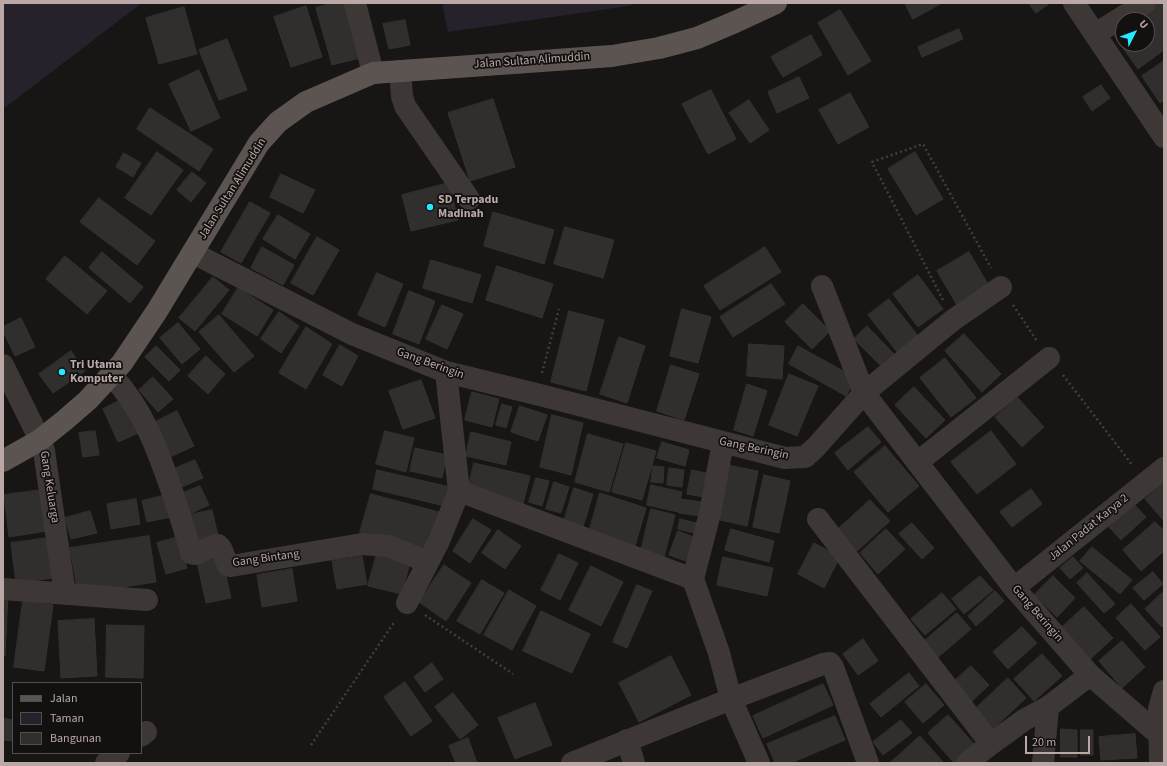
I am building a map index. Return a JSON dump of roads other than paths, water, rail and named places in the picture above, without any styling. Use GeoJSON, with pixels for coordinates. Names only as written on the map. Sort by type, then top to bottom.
{"type":"FeatureCollection","features":[{"type":"Feature","properties":{"kind":"main road","name":"Jalan Sultan Alimuddin"},"geometry":{"type":"LineString","coordinates":[[3,461],[40,440],[88,400],[122,363],[157,311],[259,143],[278,122],[306,102],[373,73],[612,56],[659,48],[697,38],[776,3]]}},
{"type":"Feature","properties":{"kind":"street"},"geometry":{"type":"LineString","coordinates":[[355,3],[373,73]]}},
{"type":"Feature","properties":{"kind":"street"},"geometry":{"type":"LineString","coordinates":[[1074,3],[1164,137]]}},
{"type":"Feature","properties":{"kind":"street"},"geometry":{"type":"LineString","coordinates":[[1095,34],[1144,3]]}},
{"type":"Feature","properties":{"kind":"street"},"geometry":{"type":"LineString","coordinates":[[400,71],[402,96],[405,106],[469,199]]}},
{"type":"Feature","properties":{"kind":"street","name":"Gang Beringin"},"geometry":{"type":"LineString","coordinates":[[193,253],[352,334],[446,372],[785,458],[805,457],[816,447],[864,393],[1014,588],[1090,675],[1161,736]]}},
{"type":"Feature","properties":{"kind":"street"},"geometry":{"type":"LineString","coordinates":[[822,286],[864,393],[953,320],[1001,287]]}},
{"type":"Feature","properties":{"kind":"street"},"geometry":{"type":"LineString","coordinates":[[918,462],[1049,358]]}},
{"type":"Feature","properties":{"kind":"street","name":"Gang Keluarga"},"geometry":{"type":"LineString","coordinates":[[3,365],[44,451],[65,594]]}},
{"type":"Feature","properties":{"kind":"street"},"geometry":{"type":"LineString","coordinates":[[407,603],[439,542],[459,491],[446,372]]}},
{"type":"Feature","properties":{"kind":"street","name":"Gang Bintang"},"geometry":{"type":"LineString","coordinates":[[111,375],[125,390],[144,422],[157,450],[191,553],[194,554],[218,545],[221,548],[228,565],[231,566],[362,544],[388,546],[428,562]]}},
{"type":"Feature","properties":{"kind":"street"},"geometry":{"type":"LineString","coordinates":[[723,442],[710,513],[693,579],[719,653],[731,699],[760,763]]}},
{"type":"Feature","properties":{"kind":"street","name":"Jalan Padat Karya 2"},"geometry":{"type":"LineString","coordinates":[[1014,588],[1164,468]]}},
{"type":"Feature","properties":{"kind":"street"},"geometry":{"type":"LineString","coordinates":[[459,491],[693,579]]}},
{"type":"Feature","properties":{"kind":"street"},"geometry":{"type":"LineString","coordinates":[[818,519],[991,744]]}},
{"type":"Feature","properties":{"kind":"street"},"geometry":{"type":"LineString","coordinates":[[3,589],[147,600]]}},
{"type":"Feature","properties":{"kind":"street"},"geometry":{"type":"LineString","coordinates":[[572,763],[731,699],[823,664],[830,663],[868,763]]}},
{"type":"Feature","properties":{"kind":"street"},"geometry":{"type":"LineString","coordinates":[[967,763],[1024,720],[1048,707],[1090,675]]}},
{"type":"Feature","properties":{"kind":"street"},"geometry":{"type":"LineString","coordinates":[[1160,763],[1161,736],[1159,709],[1164,691]]}},
{"type":"Feature","properties":{"kind":"street"},"geometry":{"type":"LineString","coordinates":[[1043,763],[1048,707]]}},
{"type":"Feature","properties":{"kind":"street"},"geometry":{"type":"LineString","coordinates":[[627,740],[634,763]]}},
{"type":"Feature","properties":{"kind":"street"},"geometry":{"type":"LineString","coordinates":[[106,763],[118,754]]}},
{"type":"Feature","properties":{"kind":"place","name":"SD Terpadu Madinah"},"geometry":{"type":"Point","coordinates":[430,207]}},
{"type":"Feature","properties":{"kind":"place","name":"Tri Utama Komputer"},"geometry":{"type":"Point","coordinates":[62,372]}}]}
